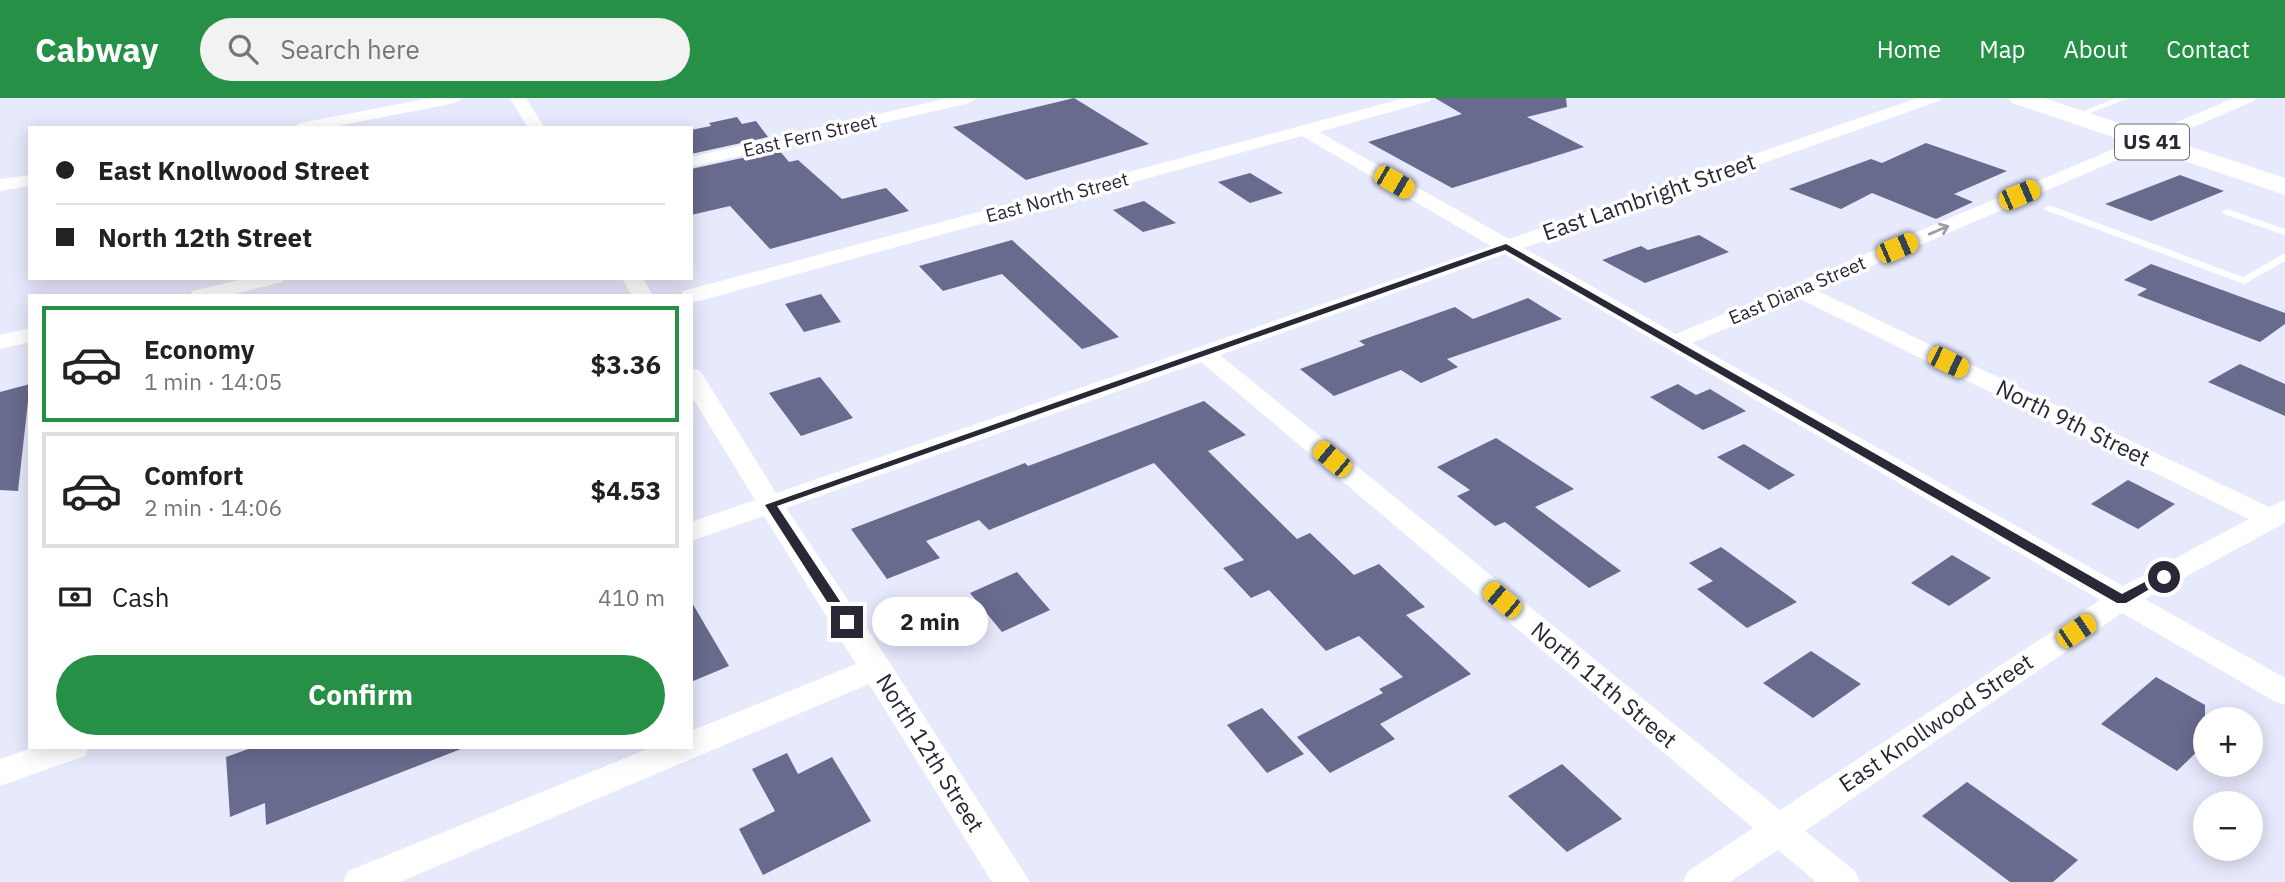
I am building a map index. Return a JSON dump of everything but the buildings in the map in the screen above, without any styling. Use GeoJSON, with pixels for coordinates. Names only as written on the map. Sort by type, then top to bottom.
{"type":"FeatureCollection","features":[{"type":"Feature","properties":{"kind":"main road","name":"US 41"},"geometry":{"type":"LineString","coordinates":[[2020,98],[2285,187]]}},
{"type":"Feature","properties":{"kind":"street"},"geometry":{"type":"LineString","coordinates":[[310,126],[454,98]]}},
{"type":"Feature","properties":{"kind":"street"},"geometry":{"type":"LineString","coordinates":[[518,98],[536,126]]}},
{"type":"Feature","properties":{"kind":"street","name":"East Fern Street"},"geometry":{"type":"LineString","coordinates":[[693,162],[969,98]]}},
{"type":"Feature","properties":{"kind":"street","name":"East North Street"},"geometry":{"type":"LineString","coordinates":[[693,295],[1424,98]]}},
{"type":"Feature","properties":{"kind":"street","name":"East Lambright Street"},"geometry":{"type":"LineString","coordinates":[[693,531],[1933,98]]}},
{"type":"Feature","properties":{"kind":"street"},"geometry":{"type":"LineString","coordinates":[[2231,107],[2248,98]]}},
{"type":"Feature","properties":{"kind":"street","name":"East Diana Street"},"geometry":{"type":"LineString","coordinates":[[1673,343],[2231,107]]}},
{"type":"Feature","properties":{"kind":"street"},"geometry":{"type":"LineString","coordinates":[[1304,130],[2285,693]]}},
{"type":"Feature","properties":{"kind":"street"},"geometry":{"type":"LineString","coordinates":[[0,185],[28,180]]}},
{"type":"Feature","properties":{"kind":"street"},"geometry":{"type":"LineString","coordinates":[[208,294],[267,280]]}},
{"type":"Feature","properties":{"kind":"street","name":"North 9th Street"},"geometry":{"type":"LineString","coordinates":[[1799,290],[2278,514]]}},
{"type":"Feature","properties":{"kind":"street"},"geometry":{"type":"LineString","coordinates":[[0,342],[28,335]]}},
{"type":"Feature","properties":{"kind":"street","name":"North 11th Street"},"geometry":{"type":"LineString","coordinates":[[1204,353],[1842,882]]}},
{"type":"Feature","properties":{"kind":"street","name":"North 12th Street"},"geometry":{"type":"LineString","coordinates":[[693,378],[1012,882]]}},
{"type":"Feature","properties":{"kind":"street","name":"East Knollwood Street"},"geometry":{"type":"LineString","coordinates":[[1701,882],[2121,600],[2278,514]]}},
{"type":"Feature","properties":{"kind":"street"},"geometry":{"type":"LineString","coordinates":[[693,744],[877,668]]}},
{"type":"Feature","properties":{"kind":"street"},"geometry":{"type":"LineString","coordinates":[[0,773],[67,749]]}},
{"type":"Feature","properties":{"kind":"street"},"geometry":{"type":"LineString","coordinates":[[362,882],[682,749]]}},
{"type":"Feature","properties":{"kind":"lane"},"geometry":{"type":"LineString","coordinates":[[2075,116],[2124,98]]}},
{"type":"Feature","properties":{"kind":"lane"},"geometry":{"type":"LineString","coordinates":[[2049,208],[2244,281],[2285,256]]}},
{"type":"Feature","properties":{"kind":"lane"},"geometry":{"type":"LineString","coordinates":[[2227,212],[2285,232]]}},
{"type":"Feature","properties":{"kind":"route"},"geometry":{"type":"LineString","coordinates":[[847,622],[771,505],[1506,247],[2121,600],[2164,577]]}}]}
